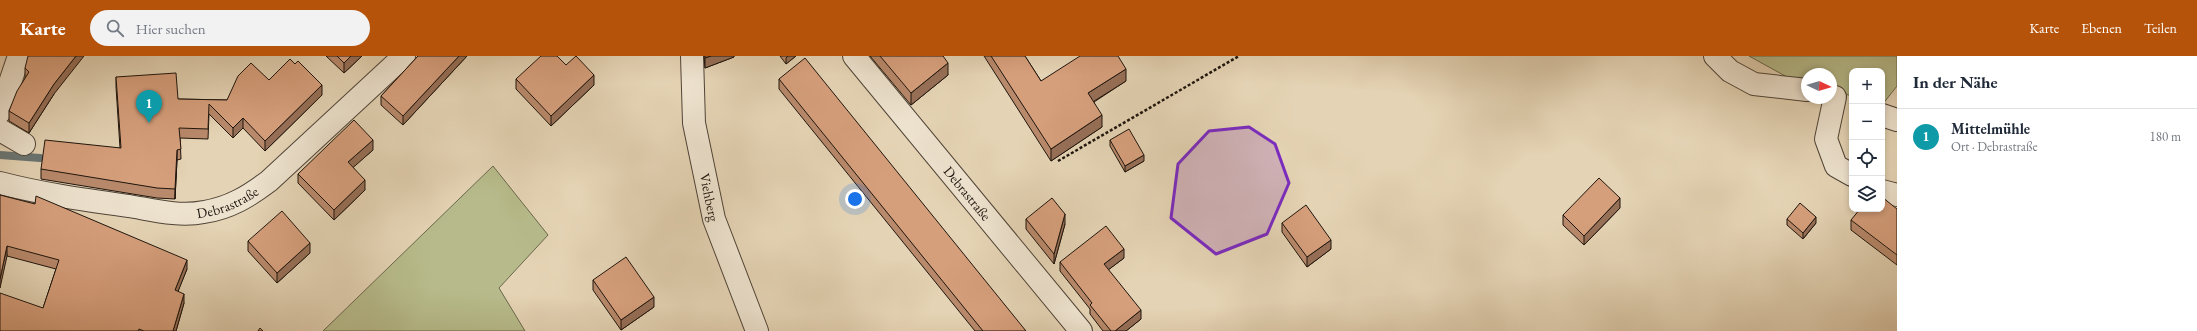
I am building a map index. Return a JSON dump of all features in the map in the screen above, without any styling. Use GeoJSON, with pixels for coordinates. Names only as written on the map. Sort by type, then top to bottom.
{"type":"FeatureCollection","features":[{"type":"Feature","properties":{"kind":"street"},"geometry":{"type":"LineString","coordinates":[[0,112],[18,56]]}},
{"type":"Feature","properties":{"kind":"street","name":"Debrastraße"},"geometry":{"type":"LineString","coordinates":[[0,183],[72,198],[176,214],[203,213],[227,207],[246,198],[269,181],[404,56]]}},
{"type":"Feature","properties":{"kind":"street","name":"Viehberg"},"geometry":{"type":"LineString","coordinates":[[692,56],[694,123],[714,219],[757,331]]}},
{"type":"Feature","properties":{"kind":"street","name":"Debrastraße"},"geometry":{"type":"LineString","coordinates":[[854,56],[1081,331]]}},
{"type":"Feature","properties":{"kind":"street"},"geometry":{"type":"LineString","coordinates":[[1715,56],[1730,71],[1754,84],[1801,89]]}},
{"type":"Feature","properties":{"kind":"street"},"geometry":{"type":"LineString","coordinates":[[1839,98],[1826,139],[1836,166],[1849,173]]}},
{"type":"Feature","properties":{"kind":"street"},"geometry":{"type":"LineString","coordinates":[[1885,116],[1897,120]]}},
{"type":"Feature","properties":{"kind":"street"},"geometry":{"type":"LineString","coordinates":[[0,130],[24,144]]}},
{"type":"Feature","properties":{"kind":"street"},"geometry":{"type":"LineString","coordinates":[[1885,192],[1897,195]]}},
{"type":"Feature","properties":{"kind":"path"},"geometry":{"type":"LineString","coordinates":[[1058,161],[1239,56]]}},
{"type":"Feature","properties":{"kind":"highlighted area"},"geometry":{"type":"Polygon","coordinates":[[[1249,127],[1275,144],[1289,183],[1267,234],[1216,254],[1171,218],[1178,164],[1209,131],[1249,127]]]}},
{"type":"Feature","properties":{"kind":"green space"},"geometry":{"type":"Polygon","coordinates":[[[1749,56],[1897,56],[1897,86],[1885,101],[1885,68],[1849,68],[1849,95],[1837,92],[1837,68],[1801,68],[1801,83],[1796,82],[1749,56]]]}},
{"type":"Feature","properties":{"kind":"green space"},"geometry":{"type":"Polygon","coordinates":[[[493,166],[548,235],[499,288],[525,331],[323,331],[493,166]]]}},
{"type":"Feature","properties":{"kind":"building"},"geometry":{"type":"Polygon","coordinates":[[[28,56],[76,56],[54,84],[29,123],[9,111],[17,91],[29,72],[25,68],[28,56]]]}},
{"type":"Feature","properties":{"kind":"building"},"geometry":{"type":"Polygon","coordinates":[[[337,56],[351,56],[344,63],[337,56]]]}},
{"type":"Feature","properties":{"kind":"building"},"geometry":{"type":"Polygon","coordinates":[[[418,56],[459,56],[403,116],[381,96],[418,56]]]}},
{"type":"Feature","properties":{"kind":"building"},"geometry":{"type":"Polygon","coordinates":[[[541,56],[557,56],[566,65],[576,56],[594,75],[551,116],[516,79],[541,56]]]}},
{"type":"Feature","properties":{"kind":"building"},"geometry":{"type":"Polygon","coordinates":[[[880,56],[943,56],[948,63],[911,93],[880,56]]]}},
{"type":"Feature","properties":{"kind":"building"},"geometry":{"type":"Polygon","coordinates":[[[991,56],[1025,56],[1041,81],[1080,56],[1118,56],[1126,69],[1088,93],[1102,115],[1051,149],[991,56]]]}},
{"type":"Feature","properties":{"kind":"building"},"geometry":{"type":"Polygon","coordinates":[[[805,58],[1026,331],[983,331],[779,79],[805,58]]]}},
{"type":"Feature","properties":{"kind":"building"},"geometry":{"type":"Polygon","coordinates":[[[290,59],[295,64],[298,61],[322,85],[265,141],[243,118],[233,128],[209,104],[208,129],[179,128],[181,149],[177,150],[175,189],[157,188],[41,169],[45,140],[121,148],[116,77],[176,73],[178,99],[227,100],[238,76],[251,63],[269,80],[290,59]]]}},
{"type":"Feature","properties":{"kind":"building"},"geometry":{"type":"Polygon","coordinates":[[[354,120],[373,140],[348,162],[365,180],[334,210],[298,174],[354,120]]]}},
{"type":"Feature","properties":{"kind":"building"},"geometry":{"type":"Polygon","coordinates":[[[1129,129],[1144,155],[1125,166],[1110,140],[1129,129]]]}},
{"type":"Feature","properties":{"kind":"building"},"geometry":{"type":"Polygon","coordinates":[[[1599,178],[1620,198],[1584,236],[1563,215],[1599,178]]]}},
{"type":"Feature","properties":{"kind":"building"},"geometry":{"type":"Polygon","coordinates":[[[0,195],[35,204],[36,196],[187,260],[175,290],[184,294],[173,331],[144,331],[139,329],[138,331],[0,331],[0,293],[43,308],[59,260],[7,246],[0,279],[0,195]]]}},
{"type":"Feature","properties":{"kind":"building"},"geometry":{"type":"Polygon","coordinates":[[[1052,198],[1065,214],[1054,254],[1026,219],[1052,198]]]}},
{"type":"Feature","properties":{"kind":"building"},"geometry":{"type":"Polygon","coordinates":[[[1885,199],[1897,209],[1897,255],[1851,220],[1858,212],[1885,212],[1885,199]]]}},
{"type":"Feature","properties":{"kind":"building"},"geometry":{"type":"Polygon","coordinates":[[[1800,203],[1816,217],[1803,233],[1787,219],[1800,203]]]}},
{"type":"Feature","properties":{"kind":"building"},"geometry":{"type":"Polygon","coordinates":[[[1306,205],[1331,240],[1307,257],[1282,223],[1306,205]]]}},
{"type":"Feature","properties":{"kind":"building"},"geometry":{"type":"Polygon","coordinates":[[[282,211],[310,243],[277,273],[248,241],[282,211]]]}},
{"type":"Feature","properties":{"kind":"building"},"geometry":{"type":"Polygon","coordinates":[[[1106,226],[1124,249],[1104,264],[1141,310],[1115,331],[1111,331],[1090,305],[1092,303],[1060,262],[1106,226]]]}},
{"type":"Feature","properties":{"kind":"building"},"geometry":{"type":"Polygon","coordinates":[[[626,257],[654,297],[621,320],[593,280],[626,257]]]}},
{"type":"Feature","properties":{"kind":"waterway"},"geometry":{"type":"LineString","coordinates":[[0,155],[40,158]]}},
{"type":"Feature","properties":{"kind":"place","name":"Mittelmühle"},"geometry":{"type":"Point","coordinates":[149,123]}}]}
